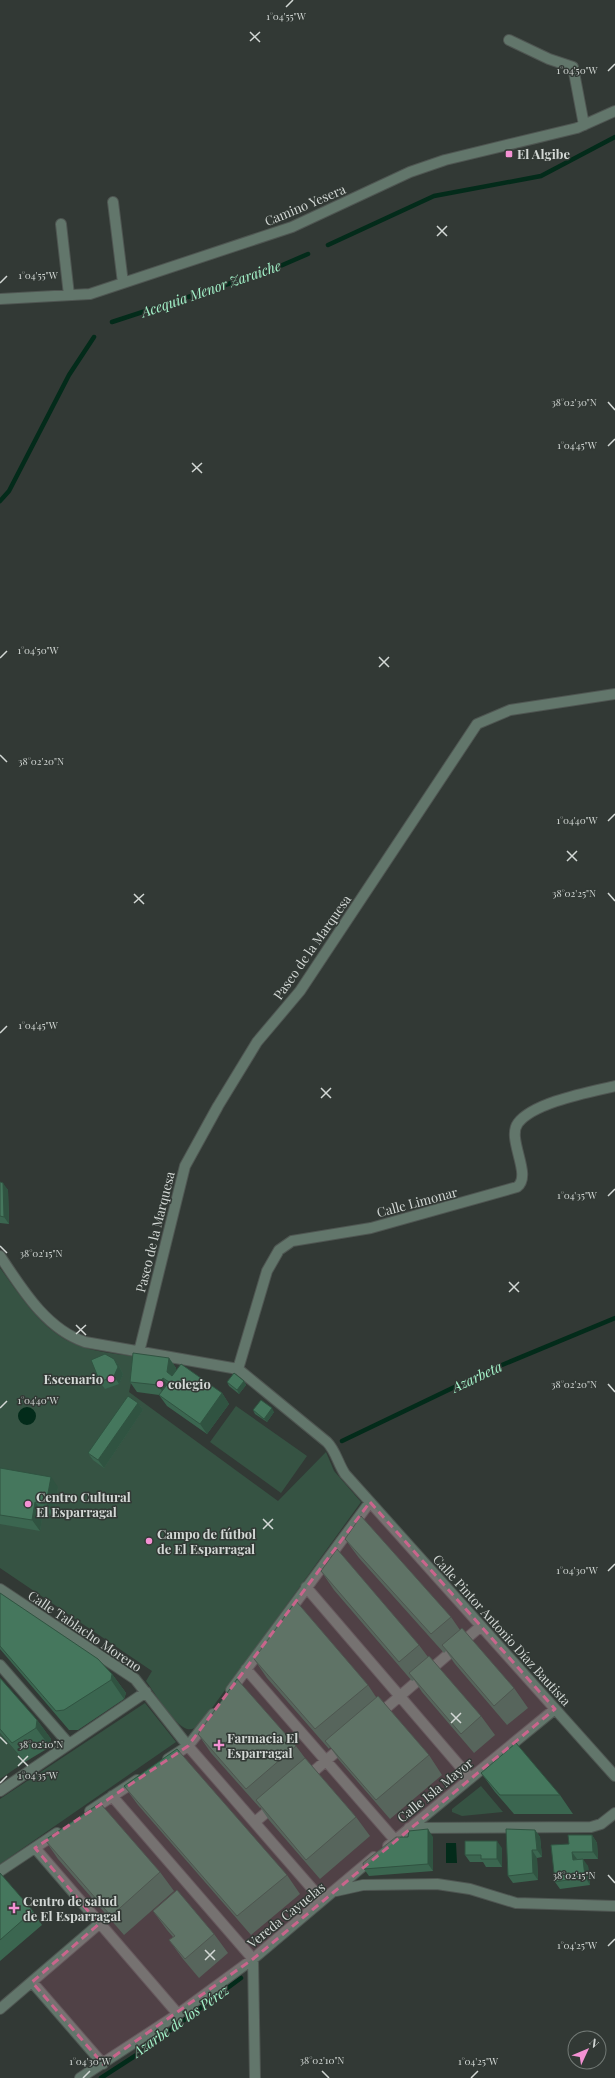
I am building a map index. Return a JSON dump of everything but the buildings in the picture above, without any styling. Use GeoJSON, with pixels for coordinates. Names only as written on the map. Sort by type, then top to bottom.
{"type":"FeatureCollection","features":[{"type":"Feature","properties":{"kind":"street"},"geometry":{"type":"LineString","coordinates":[[509,40],[549,59],[573,67],[584,125]]}},
{"type":"Feature","properties":{"kind":"street","name":"Camino Yesera"},"geometry":{"type":"LineString","coordinates":[[0,299],[90,294],[292,227],[410,172],[438,162],[584,125],[615,111]]}},
{"type":"Feature","properties":{"kind":"street"},"geometry":{"type":"LineString","coordinates":[[113,202],[123,283]]}},
{"type":"Feature","properties":{"kind":"street"},"geometry":{"type":"LineString","coordinates":[[61,224],[69,295]]}},
{"type":"Feature","properties":{"kind":"street","name":"Paseo de la Marquesa"},"geometry":{"type":"LineString","coordinates":[[139,1352],[185,1166],[218,1106],[257,1042],[300,991],[477,724],[510,710],[615,694]]}},
{"type":"Feature","properties":{"kind":"street","name":"Calle Limonar"},"geometry":{"type":"LineString","coordinates":[[238,1369],[267,1271],[273,1257],[286,1244],[300,1239],[371,1228],[517,1187],[520,1185],[522,1176],[515,1130],[521,1120],[557,1101],[615,1086]]}},
{"type":"Feature","properties":{"kind":"street"},"geometry":{"type":"LineString","coordinates":[[0,1256],[36,1306],[64,1333],[85,1342],[238,1369],[330,1446],[341,1468],[370,1502],[188,1746],[156,1767]]}},
{"type":"Feature","properties":{"kind":"street","name":"Calle Pintor Antonio Díaz Bautista"},"geometry":{"type":"LineString","coordinates":[[370,1502],[615,1776]]}},
{"type":"Feature","properties":{"kind":"street"},"geometry":{"type":"LineString","coordinates":[[306,1587],[470,1778]]}},
{"type":"Feature","properties":{"kind":"street","name":"Calle Tablacho Moreno"},"geometry":{"type":"LineString","coordinates":[[0,1589],[136,1679],[188,1746],[322,1900]]}},
{"type":"Feature","properties":{"kind":"street"},"geometry":{"type":"LineString","coordinates":[[372,1721],[481,1626]]}},
{"type":"Feature","properties":{"kind":"street"},"geometry":{"type":"LineString","coordinates":[[0,1665],[69,1744]]}},
{"type":"Feature","properties":{"kind":"street"},"geometry":{"type":"LineString","coordinates":[[246,1669],[327,1760],[395,1840]]}},
{"type":"Feature","properties":{"kind":"street"},"geometry":{"type":"LineString","coordinates":[[0,1791],[146,1692]]}},
{"type":"Feature","properties":{"kind":"street","name":"Calle Isla Mayor"},"geometry":{"type":"LineString","coordinates":[[332,1892],[555,1709]]}},
{"type":"Feature","properties":{"kind":"street"},"geometry":{"type":"LineString","coordinates":[[297,1786],[349,1741]]}},
{"type":"Feature","properties":{"kind":"street"},"geometry":{"type":"LineString","coordinates":[[80,1818],[144,1775]]}},
{"type":"Feature","properties":{"kind":"street"},"geometry":{"type":"LineString","coordinates":[[112,1796],[252,1959],[255,2078]]}},
{"type":"Feature","properties":{"kind":"street"},"geometry":{"type":"LineString","coordinates":[[255,1822],[285,1796]]}},
{"type":"Feature","properties":{"kind":"street"},"geometry":{"type":"LineString","coordinates":[[409,1828],[591,1827],[601,1824],[615,1813]]}},
{"type":"Feature","properties":{"kind":"street"},"geometry":{"type":"LineString","coordinates":[[0,1871],[67,1826]]}},
{"type":"Feature","properties":{"kind":"street"},"geometry":{"type":"LineString","coordinates":[[36,1848],[99,1924],[178,2014]]}},
{"type":"Feature","properties":{"kind":"street","name":"Vereda Cayuelas"},"geometry":{"type":"LineString","coordinates":[[80,2078],[178,2014],[252,1959],[332,1892],[363,1885],[422,1883],[470,1889],[516,1902],[615,1906]]}},
{"type":"Feature","properties":{"kind":"street"},"geometry":{"type":"LineString","coordinates":[[0,2009],[99,1924]]}},
{"type":"Feature","properties":{"kind":"street"},"geometry":{"type":"LineString","coordinates":[[32,1982],[103,2064]]}},
{"type":"Feature","properties":{"kind":"highlighted area"},"geometry":{"type":"Polygon","coordinates":[[[370,1502],[555,1709],[253,1959],[103,2064],[32,1982],[99,1924],[35,1848],[188,1746],[370,1502]]]}},
{"type":"Feature","properties":{"kind":"shaded area"},"geometry":{"type":"Polygon","coordinates":[[[0,1268],[36,1316],[58,1335],[71,1343],[92,1350],[137,1357],[129,1392],[278,1501],[326,1452],[334,1471],[361,1502],[199,1726],[195,1728],[187,1729],[170,1715],[146,1681],[152,1671],[0,1568],[0,1268]]]}},
{"type":"Feature","properties":{"kind":"shaded area"},"geometry":{"type":"Polygon","coordinates":[[[236,1406],[307,1456],[281,1493],[210,1442],[236,1406]]]}},
{"type":"Feature","properties":{"kind":"shaded area"},"geometry":{"type":"Polygon","coordinates":[[[27,1407],[33,1410],[36,1416],[33,1422],[27,1425],[21,1422],[18,1416],[21,1410],[27,1407]]]}},
{"type":"Feature","properties":{"kind":"shaded area"},"geometry":{"type":"Polygon","coordinates":[[[145,1703],[176,1742],[0,1864],[0,1799],[145,1703]]]}},
{"type":"Feature","properties":{"kind":"shaded area"},"geometry":{"type":"Polygon","coordinates":[[[0,1733],[25,1762],[0,1779],[0,1733]]]}},
{"type":"Feature","properties":{"kind":"shaded area"},"geometry":{"type":"Polygon","coordinates":[[[481,1786],[503,1812],[462,1816],[452,1812],[452,1809],[481,1786]]]}},
{"type":"Feature","properties":{"kind":"shaded area"},"geometry":{"type":"Polygon","coordinates":[[[446,1843],[456,1843],[457,1863],[446,1863],[446,1843]]]}},
{"type":"Feature","properties":{"kind":"waterway","name":"Acequia Menor Zaraiche"},"geometry":{"type":"LineString","coordinates":[[328,245],[434,196],[541,176],[615,137]]}},
{"type":"Feature","properties":{"kind":"waterway","name":"Acequia Menor Zaraiche"},"geometry":{"type":"LineString","coordinates":[[112,322],[271,270],[308,254]]}},
{"type":"Feature","properties":{"kind":"waterway","name":"Acequia Menor Zaraiche"},"geometry":{"type":"LineString","coordinates":[[0,501],[9,491],[69,375],[94,337]]}},
{"type":"Feature","properties":{"kind":"waterway","name":"Azarbeta"},"geometry":{"type":"LineString","coordinates":[[342,1441],[490,1370],[615,1318]]}},
{"type":"Feature","properties":{"kind":"waterway","name":"Azarbe de los Pérez"},"geometry":{"type":"LineString","coordinates":[[101,2078],[138,2054],[241,1978]]}},
{"type":"Feature","properties":{"kind":"place","name":"El Algibe"},"geometry":{"type":"Point","coordinates":[509,154]}},
{"type":"Feature","properties":{"kind":"place","name":"Escenario"},"geometry":{"type":"Point","coordinates":[111,1379]}},
{"type":"Feature","properties":{"kind":"place","name":"colegio"},"geometry":{"type":"Point","coordinates":[160,1384]}},
{"type":"Feature","properties":{"kind":"place","name":"Centro Cultural El Esparragal"},"geometry":{"type":"Point","coordinates":[28,1504]}},
{"type":"Feature","properties":{"kind":"place","name":"Campo de fútbol de El Esparragal"},"geometry":{"type":"Point","coordinates":[149,1541]}},
{"type":"Feature","properties":{"kind":"place","name":"Farmacia El Esparragal"},"geometry":{"type":"Point","coordinates":[219,1745]}},
{"type":"Feature","properties":{"kind":"place","name":"Centro de salud de El Esparragal"},"geometry":{"type":"Point","coordinates":[14,1908]}}]}
